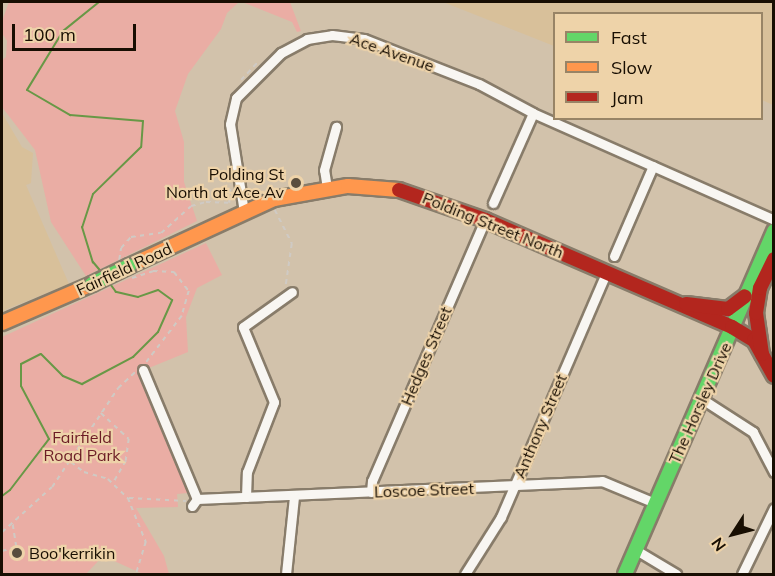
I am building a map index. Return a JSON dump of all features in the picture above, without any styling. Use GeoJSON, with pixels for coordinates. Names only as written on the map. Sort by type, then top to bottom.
{"type":"FeatureCollection","features":[{"type":"Feature","properties":{"kind":"main road","name":"Polding Street North"},"geometry":{"type":"LineString","coordinates":[[244,212],[274,199],[327,188],[396,189],[485,220],[732,327],[754,340],[762,354]]}},
{"type":"Feature","properties":{"kind":"main road","name":"Fairfield Road"},"geometry":{"type":"LineString","coordinates":[[2,323],[126,269],[244,212]]}},
{"type":"Feature","properties":{"kind":"main road","name":"The Horsley Drive"},"geometry":{"type":"LineString","coordinates":[[625,574],[774,231]]}},
{"type":"Feature","properties":{"kind":"main road"},"geometry":{"type":"LineString","coordinates":[[774,259],[760,288],[756,314],[762,354],[774,376]]}},
{"type":"Feature","properties":{"kind":"main road"},"geometry":{"type":"LineString","coordinates":[[678,304],[728,309],[746,295]]}},
{"type":"Feature","properties":{"kind":"street","name":"Ace Avenue"},"geometry":{"type":"LineString","coordinates":[[244,212],[232,136],[232,106],[241,89],[263,67],[308,39],[332,35],[364,39],[479,84],[533,113],[774,220]]}},
{"type":"Feature","properties":{"kind":"street"},"geometry":{"type":"LineString","coordinates":[[493,203],[533,113]]}},
{"type":"Feature","properties":{"kind":"street"},"geometry":{"type":"LineString","coordinates":[[327,188],[324,170],[336,126]]}},
{"type":"Feature","properties":{"kind":"street"},"geometry":{"type":"LineString","coordinates":[[614,256],[653,165]]}},
{"type":"Feature","properties":{"kind":"street","name":"Hedges Street"},"geometry":{"type":"LineString","coordinates":[[371,492],[372,481],[485,220]]}},
{"type":"Feature","properties":{"kind":"street","name":"Anthony Street"},"geometry":{"type":"LineString","coordinates":[[465,574],[501,518],[606,273]]}},
{"type":"Feature","properties":{"kind":"street"},"geometry":{"type":"LineString","coordinates":[[246,497],[247,472],[274,402],[243,327],[288,295]]}},
{"type":"Feature","properties":{"kind":"street"},"geometry":{"type":"LineString","coordinates":[[144,370],[194,502]]}},
{"type":"Feature","properties":{"kind":"street"},"geometry":{"type":"LineString","coordinates":[[702,399],[753,432],[774,472]]}},
{"type":"Feature","properties":{"kind":"street","name":"Loscoe Street"},"geometry":{"type":"LineString","coordinates":[[194,502],[246,497],[514,487],[602,481],[655,503]]}},
{"type":"Feature","properties":{"kind":"street"},"geometry":{"type":"LineString","coordinates":[[286,574],[294,496]]}},
{"type":"Feature","properties":{"kind":"street"},"geometry":{"type":"LineString","coordinates":[[742,574],[774,508]]}},
{"type":"Feature","properties":{"kind":"street"},"geometry":{"type":"LineString","coordinates":[[636,550],[676,574]]}},
{"type":"Feature","properties":{"kind":"path"},"geometry":{"type":"LineString","coordinates":[[238,83],[261,60]]}},
{"type":"Feature","properties":{"kind":"path"},"geometry":{"type":"LineString","coordinates":[[2,532],[52,487],[118,388],[164,343],[188,300],[185,283],[174,272],[153,271],[136,279],[118,256],[124,242],[131,237],[161,233],[199,203],[229,203],[230,183]]}},
{"type":"Feature","properties":{"kind":"path"},"geometry":{"type":"LineString","coordinates":[[273,208],[292,244],[288,295]]}},
{"type":"Feature","properties":{"kind":"path"},"geometry":{"type":"LineString","coordinates":[[101,413],[129,439],[126,461],[114,482]]}},
{"type":"Feature","properties":{"kind":"path"},"geometry":{"type":"LineString","coordinates":[[71,461],[84,472],[114,482],[128,498],[146,542],[136,574]]}},
{"type":"Feature","properties":{"kind":"path"},"geometry":{"type":"LineString","coordinates":[[128,498],[182,498],[194,502]]}},
{"type":"Feature","properties":{"kind":"path"},"geometry":{"type":"LineString","coordinates":[[2,551],[16,547],[12,523]]}},
{"type":"Feature","properties":{"kind":"shaded area"},"geometry":{"type":"Polygon","coordinates":[[[443,2],[773,2],[773,105],[763,100],[763,12],[553,12],[553,46],[443,2]]]}},
{"type":"Feature","properties":{"kind":"shaded area"},"geometry":{"type":"Polygon","coordinates":[[[2,113],[22,147],[33,153],[31,183],[26,185],[69,284],[2,311],[2,113]]]}},
{"type":"Feature","properties":{"kind":"green space"},"geometry":{"type":"Polygon","coordinates":[[[9,2],[239,2],[227,13],[221,29],[188,74],[175,111],[184,142],[184,182],[197,221],[86,276],[51,222],[35,150],[2,107],[2,60],[6,57],[7,41],[2,33],[2,21],[9,2]]]}},
{"type":"Feature","properties":{"kind":"green space"},"geometry":{"type":"Polygon","coordinates":[[[242,2],[290,2],[301,31],[297,32],[292,22],[242,2]]]}},
{"type":"Feature","properties":{"kind":"green space","name":"Fairfield Road Park"},"geometry":{"type":"Polygon","coordinates":[[[206,243],[222,275],[197,288],[186,317],[188,352],[139,372],[188,493],[177,494],[178,507],[136,508],[164,556],[169,574],[143,574],[103,556],[86,574],[2,574],[2,337],[206,243]]]}},
{"type":"Feature","properties":{"kind":"waterway"},"geometry":{"type":"LineString","coordinates":[[99,2],[63,31],[27,90],[70,115],[143,121],[141,147],[93,194],[82,227],[93,262],[103,274]]}},
{"type":"Feature","properties":{"kind":"waterway"},"geometry":{"type":"LineString","coordinates":[[2,496],[10,490],[49,439],[21,386],[21,364],[41,354],[63,376],[82,384],[133,357],[158,332],[172,300],[158,290],[138,297],[116,292],[108,281]]}},
{"type":"Feature","properties":{"kind":"traffic: fast"},"geometry":{"type":"LineString","coordinates":[[625,574],[774,231]]}},
{"type":"Feature","properties":{"kind":"traffic: fast"},"geometry":{"type":"LineString","coordinates":[[92,284],[129,266]]}},
{"type":"Feature","properties":{"kind":"traffic: slow"},"geometry":{"type":"LineString","coordinates":[[129,266],[274,199],[348,186],[399,190]]}},
{"type":"Feature","properties":{"kind":"traffic: slow"},"geometry":{"type":"LineString","coordinates":[[2,323],[92,284]]}},
{"type":"Feature","properties":{"kind":"traffic: jam"},"geometry":{"type":"LineString","coordinates":[[399,190],[485,220],[732,327],[754,340],[774,376]]}},
{"type":"Feature","properties":{"kind":"traffic: jam"},"geometry":{"type":"LineString","coordinates":[[762,354],[756,313],[760,288],[774,259]]}},
{"type":"Feature","properties":{"kind":"traffic: jam"},"geometry":{"type":"LineString","coordinates":[[686,304],[728,309],[745,296]]}},
{"type":"Feature","properties":{"kind":"place","name":"Polding St North at Ace Av"},"geometry":{"type":"Point","coordinates":[296,183]}},
{"type":"Feature","properties":{"kind":"place","name":"Boo'kerrikin"},"geometry":{"type":"Point","coordinates":[17,553]}}]}
